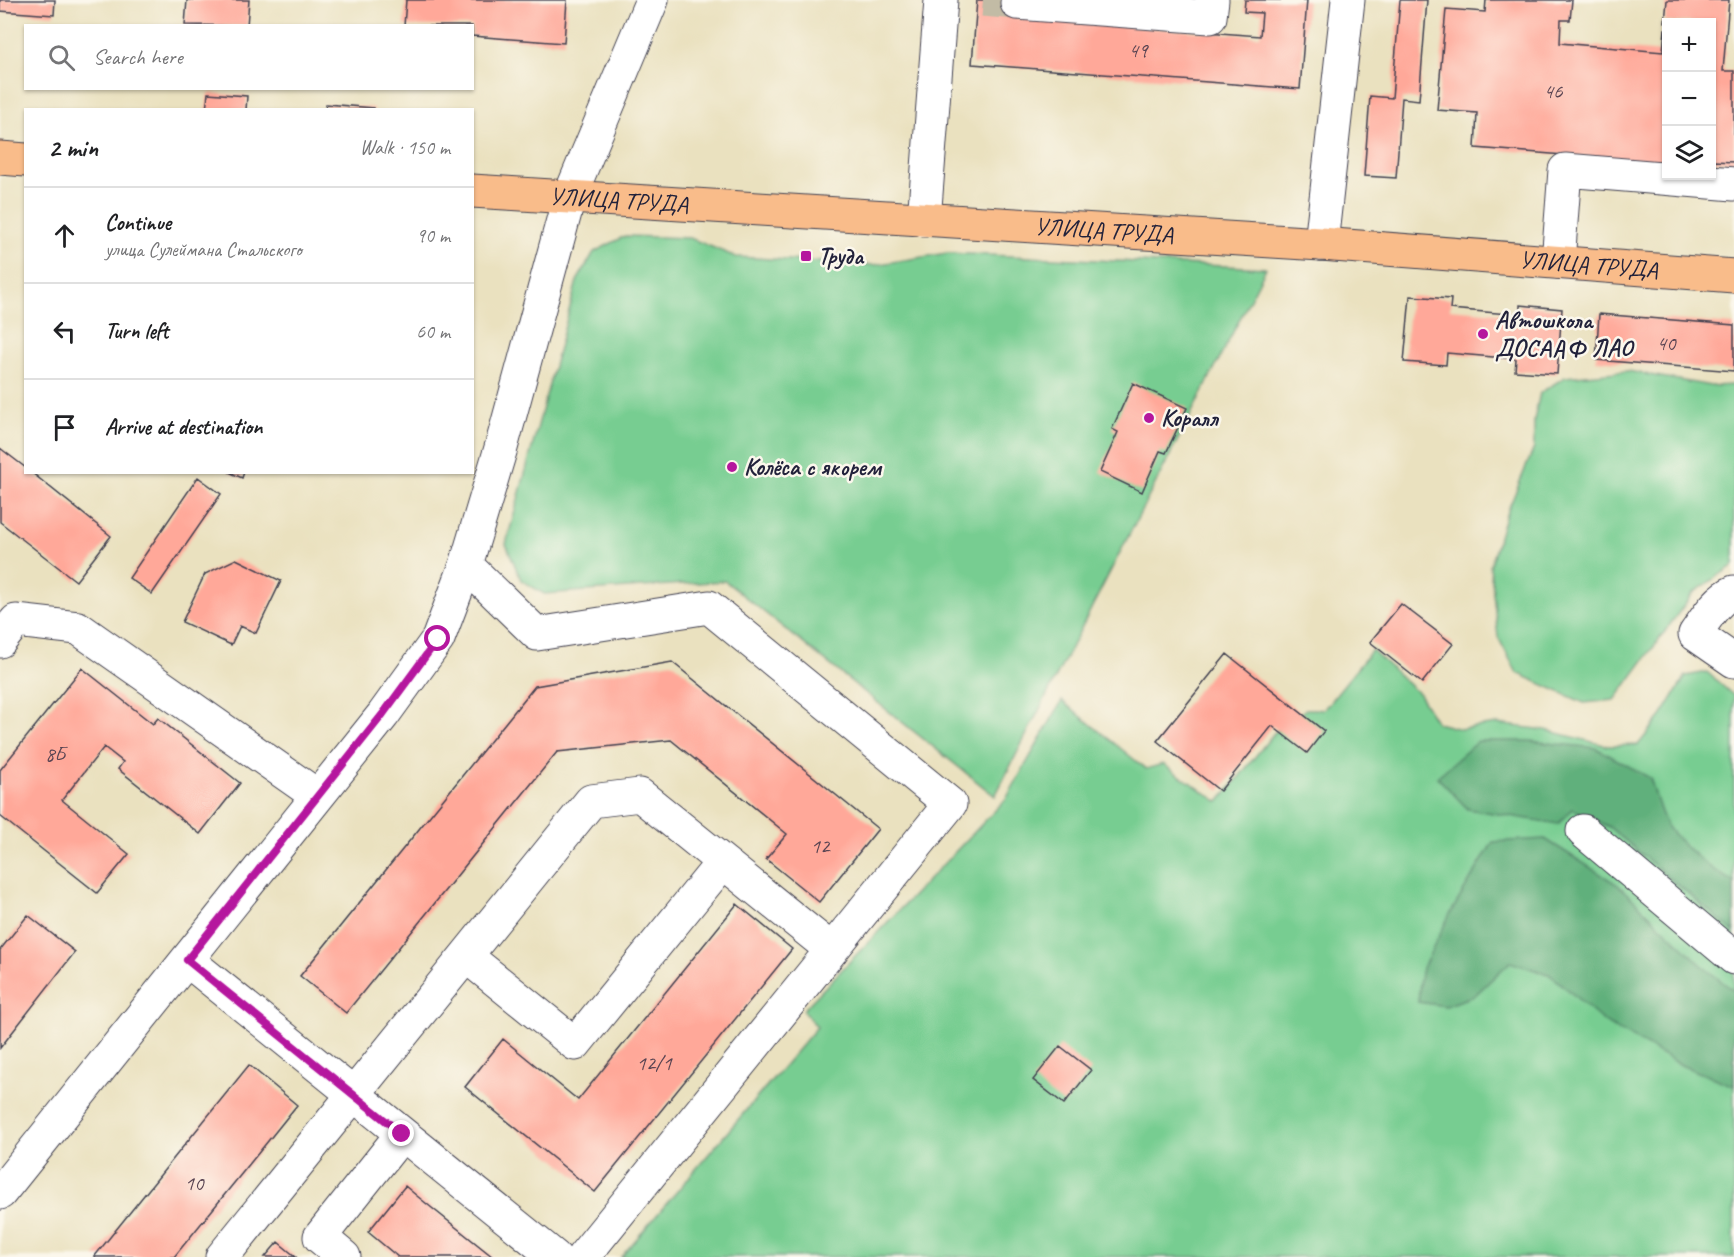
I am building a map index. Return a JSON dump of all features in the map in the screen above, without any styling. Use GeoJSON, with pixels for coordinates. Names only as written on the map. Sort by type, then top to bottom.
{"type":"FeatureCollection","features":[{"type":"Feature","properties":{"kind":"main road"},"geometry":{"type":"LineString","coordinates":[[0,158],[24,160]]}},
{"type":"Feature","properties":{"kind":"main road","name":"УЛИЦА ТРУДА"},"geometry":{"type":"LineString","coordinates":[[474,191],[1321,244],[1734,276]]}},
{"type":"Feature","properties":{"kind":"street"},"geometry":{"type":"LineString","coordinates":[[0,1193],[383,714],[438,639],[466,565],[501,448],[569,198],[652,0]]}},
{"type":"Feature","properties":{"kind":"street"},"geometry":{"type":"LineString","coordinates":[[924,220],[941,0]]}},
{"type":"Feature","properties":{"kind":"street"},"geometry":{"type":"LineString","coordinates":[[1033,2],[1210,17],[1212,0]]}},
{"type":"Feature","properties":{"kind":"street"},"geometry":{"type":"LineString","coordinates":[[1321,244],[1348,0]]}},
{"type":"Feature","properties":{"kind":"street"},"geometry":{"type":"LineString","coordinates":[[1558,262],[1565,170],[1734,184]]}},
{"type":"Feature","properties":{"kind":"street"},"geometry":{"type":"LineString","coordinates":[[466,565],[537,634],[708,607],[950,804],[583,1257]]}},
{"type":"Feature","properties":{"kind":"street"},"geometry":{"type":"LineString","coordinates":[[1734,592],[1711,612],[1695,634],[1734,661]]}},
{"type":"Feature","properties":{"kind":"street"},"geometry":{"type":"LineString","coordinates":[[0,641],[16,621],[78,628],[316,795]]}},
{"type":"Feature","properties":{"kind":"street"},"geometry":{"type":"LineString","coordinates":[[222,1257],[591,801],[640,795],[832,950]]}},
{"type":"Feature","properties":{"kind":"street"},"geometry":{"type":"LineString","coordinates":[[1583,831],[1734,958]]}},
{"type":"Feature","properties":{"kind":"street"},"geometry":{"type":"LineString","coordinates":[[466,956],[575,1044],[723,862]]}},
{"type":"Feature","properties":{"kind":"street"},"geometry":{"type":"LineString","coordinates":[[187,960],[555,1257]]}},
{"type":"Feature","properties":{"kind":"street"},"geometry":{"type":"LineString","coordinates":[[344,1257],[320,1237],[402,1134]]}},
{"type":"Feature","properties":{"kind":"green space"},"geometry":{"type":"Polygon","coordinates":[[[625,236],[690,238],[736,257],[874,265],[947,253],[1266,268],[995,796],[725,581],[544,594],[521,580],[506,544],[577,281],[594,252],[625,236]]]}},
{"type":"Feature","properties":{"kind":"green space"},"geometry":{"type":"Polygon","coordinates":[[[1628,371],[1711,386],[1734,385],[1734,565],[1693,593],[1615,700],[1584,703],[1517,673],[1498,637],[1490,566],[1505,517],[1534,448],[1534,420],[1540,393],[1565,377],[1628,371]]]}},
{"type":"Feature","properties":{"kind":"green space"},"geometry":{"type":"Polygon","coordinates":[[[1372,650],[1419,694],[1437,723],[1461,729],[1497,724],[1546,730],[1608,746],[1638,745],[1662,715],[1686,676],[1707,672],[1734,696],[1734,1257],[621,1257],[817,1027],[803,1010],[1006,799],[1062,701],[1146,769],[1163,764],[1219,802],[1274,733],[1306,709],[1324,709],[1372,650]]]}},
{"type":"Feature","properties":{"kind":"green space"},"geometry":{"type":"Polygon","coordinates":[[[1478,741],[1529,741],[1596,748],[1650,778],[1668,827],[1708,866],[1734,881],[1734,932],[1609,827],[1573,809],[1558,824],[1468,809],[1437,777],[1478,741]]]}},
{"type":"Feature","properties":{"kind":"green space"},"geometry":{"type":"Polygon","coordinates":[[[1545,839],[1618,885],[1706,969],[1734,991],[1734,1086],[1683,1066],[1604,1022],[1551,975],[1510,962],[1475,995],[1446,1006],[1418,1002],[1421,972],[1450,914],[1493,842],[1545,839]]]}},
{"type":"Feature","properties":{"kind":"building"},"geometry":{"type":"Polygon","coordinates":[[[0,0],[55,0],[54,15],[0,11],[0,0]]]}},
{"type":"Feature","properties":{"kind":"building"},"geometry":{"type":"Polygon","coordinates":[[[187,0],[249,0],[247,24],[185,24],[187,0]]]}},
{"type":"Feature","properties":{"kind":"building"},"geometry":{"type":"Polygon","coordinates":[[[406,0],[567,0],[564,43],[474,36],[474,24],[404,24],[406,0]]]}},
{"type":"Feature","properties":{"kind":"building"},"geometry":{"type":"Polygon","coordinates":[[[977,0],[1017,0],[1016,18],[1260,36],[1262,13],[1244,12],[1245,0],[1307,0],[1300,89],[972,64],[977,0]]]}},
{"type":"Feature","properties":{"kind":"building"},"geometry":{"type":"Polygon","coordinates":[[[1400,0],[1427,0],[1419,100],[1402,98],[1396,178],[1364,176],[1370,96],[1392,98],[1400,0]]]}},
{"type":"Feature","properties":{"kind":"building"},"geometry":{"type":"Polygon","coordinates":[[[1486,0],[1572,0],[1570,20],[1561,20],[1560,43],[1662,52],[1662,169],[1652,162],[1475,148],[1477,113],[1437,110],[1446,9],[1485,12],[1486,0]]]}},
{"type":"Feature","properties":{"kind":"building"},"geometry":{"type":"Polygon","coordinates":[[[1667,0],[1729,0],[1723,71],[1734,71],[1734,162],[1716,161],[1716,18],[1665,18],[1667,0]]]}},
{"type":"Feature","properties":{"kind":"building"},"geometry":{"type":"Polygon","coordinates":[[[208,93],[247,96],[246,108],[206,108],[208,93]]]}},
{"type":"Feature","properties":{"kind":"building"},"geometry":{"type":"Polygon","coordinates":[[[326,104],[374,108],[325,108],[326,104]]]}},
{"type":"Feature","properties":{"kind":"building","name":"Автошкола ДОСААФ ЛАО"},"geometry":{"type":"Polygon","coordinates":[[[1410,296],[1451,299],[1450,309],[1520,315],[1520,305],[1562,309],[1557,374],[1515,371],[1516,359],[1447,353],[1446,365],[1404,362],[1410,296]]]}},
{"type":"Feature","properties":{"kind":"building"},"geometry":{"type":"Polygon","coordinates":[[[1599,314],[1734,325],[1734,371],[1596,360],[1599,314]]]}},
{"type":"Feature","properties":{"kind":"building"},"geometry":{"type":"Polygon","coordinates":[[[1133,383],[1187,408],[1166,453],[1160,451],[1142,492],[1100,472],[1118,432],[1112,429],[1133,383]]]}},
{"type":"Feature","properties":{"kind":"building"},"geometry":{"type":"Polygon","coordinates":[[[0,448],[24,466],[24,474],[34,474],[111,536],[76,581],[0,522],[0,448]]]}},
{"type":"Feature","properties":{"kind":"building"},"geometry":{"type":"Polygon","coordinates":[[[198,477],[221,494],[152,594],[129,578],[198,477]]]}},
{"type":"Feature","properties":{"kind":"building"},"geometry":{"type":"Polygon","coordinates":[[[236,559],[281,581],[256,633],[240,626],[231,645],[182,622],[205,574],[236,559]]]}},
{"type":"Feature","properties":{"kind":"building"},"geometry":{"type":"Polygon","coordinates":[[[1401,604],[1453,644],[1422,683],[1370,642],[1401,604]]]}},
{"type":"Feature","properties":{"kind":"building"},"geometry":{"type":"Polygon","coordinates":[[[1227,654],[1324,731],[1307,753],[1272,726],[1220,791],[1157,741],[1227,654]]]}},
{"type":"Feature","properties":{"kind":"building"},"geometry":{"type":"Polygon","coordinates":[[[672,662],[878,829],[819,902],[766,859],[787,834],[671,740],[557,752],[346,1013],[300,976],[535,686],[672,662]]]}},
{"type":"Feature","properties":{"kind":"building"},"geometry":{"type":"Polygon","coordinates":[[[82,668],[153,724],[158,718],[240,783],[200,834],[118,769],[123,762],[104,747],[62,800],[129,854],[97,893],[0,816],[0,770],[82,668]]]}},
{"type":"Feature","properties":{"kind":"building"},"geometry":{"type":"Polygon","coordinates":[[[737,904],[792,949],[595,1192],[465,1087],[503,1039],[578,1100],[737,904]]]}},
{"type":"Feature","properties":{"kind":"building"},"geometry":{"type":"Polygon","coordinates":[[[28,915],[75,952],[0,1048],[0,950],[28,915]]]}},
{"type":"Feature","properties":{"kind":"building"},"geometry":{"type":"Polygon","coordinates":[[[1060,1046],[1091,1070],[1064,1104],[1033,1080],[1060,1046]]]}},
{"type":"Feature","properties":{"kind":"building"},"geometry":{"type":"Polygon","coordinates":[[[249,1065],[297,1105],[260,1151],[174,1257],[94,1257],[249,1065]]]}},
{"type":"Feature","properties":{"kind":"building"},"geometry":{"type":"Polygon","coordinates":[[[405,1186],[493,1257],[398,1257],[368,1232],[405,1186]]]}},
{"type":"Feature","properties":{"kind":"building"},"geometry":{"type":"Polygon","coordinates":[[[278,1242],[296,1257],[265,1257],[278,1242]]]}},
{"type":"Feature","properties":{"kind":"tunnel"},"geometry":{"type":"LineString","coordinates":[[983,0],[1017,3]]}},
{"type":"Feature","properties":{"kind":"place","name":"Труда"},"geometry":{"type":"Point","coordinates":[806,256]}},
{"type":"Feature","properties":{"kind":"place","name":"Автошкола ДОСААФ ЛАО"},"geometry":{"type":"Point","coordinates":[1483,334]}},
{"type":"Feature","properties":{"kind":"place","name":"Коралл"},"geometry":{"type":"Point","coordinates":[1149,418]}},
{"type":"Feature","properties":{"kind":"place","name":"Колёса с якорем"},"geometry":{"type":"Point","coordinates":[732,467]}},
{"type":"Feature","properties":{"kind":"route"},"geometry":{"type":"LineString","coordinates":[[402,1134],[187,960],[316,795],[383,714],[438,639]]}}]}
